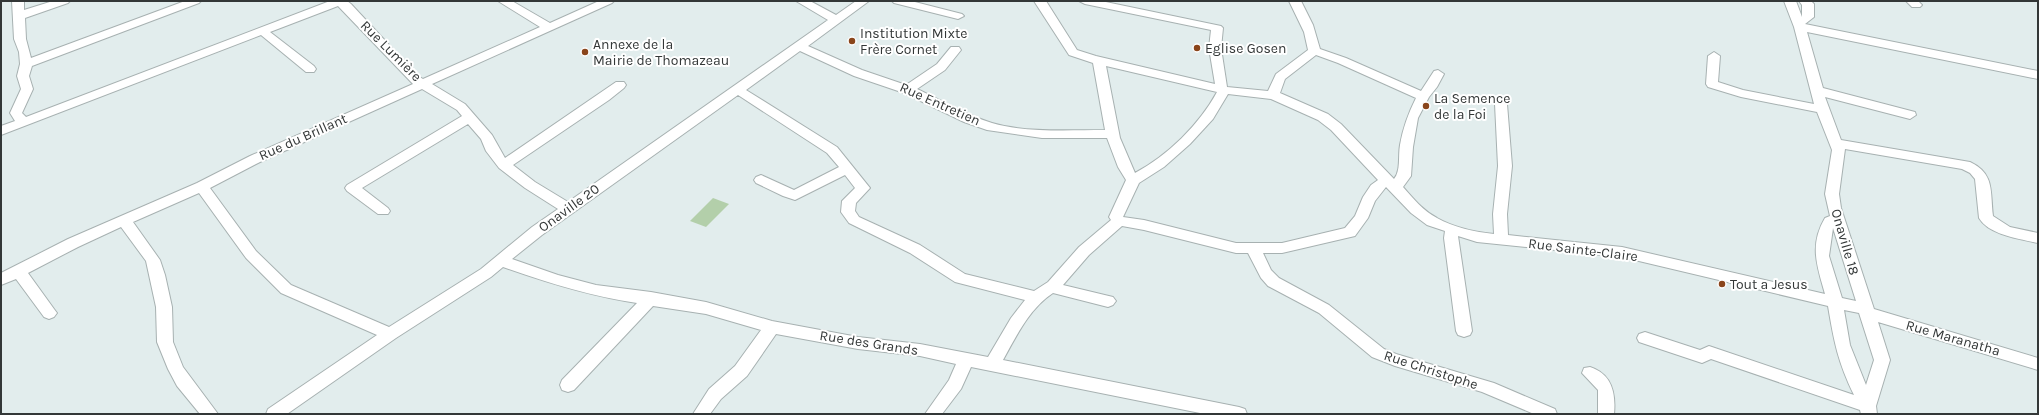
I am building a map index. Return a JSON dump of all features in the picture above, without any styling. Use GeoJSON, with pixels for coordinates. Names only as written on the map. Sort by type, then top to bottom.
{"type":"FeatureCollection","features":[{"type":"Feature","properties":{"kind":"street"},"geometry":{"type":"LineString","coordinates":[[18,1],[20,40],[26,52],[24,76],[27,89],[16,113],[24,121]]}},
{"type":"Feature","properties":{"kind":"street"},"geometry":{"type":"LineString","coordinates":[[18,16],[64,1]]}},
{"type":"Feature","properties":{"kind":"street"},"geometry":{"type":"LineString","coordinates":[[26,64],[195,1]]}},
{"type":"Feature","properties":{"kind":"street"},"geometry":{"type":"LineString","coordinates":[[1,131],[339,1]]}},
{"type":"Feature","properties":{"kind":"street","name":"Rue Lumière"},"geometry":{"type":"LineString","coordinates":[[339,1],[347,6],[410,74],[423,84],[461,107],[487,138],[493,151],[504,165],[530,185],[568,209]]}},
{"type":"Feature","properties":{"kind":"street"},"geometry":{"type":"LineString","coordinates":[[504,1],[549,27]]}},
{"type":"Feature","properties":{"kind":"street","name":"Rue du Brillant"},"geometry":{"type":"LineString","coordinates":[[1,280],[18,270],[202,186],[255,159],[608,1]]}},
{"type":"Feature","properties":{"kind":"street"},"geometry":{"type":"LineString","coordinates":[[802,1],[836,20]]}},
{"type":"Feature","properties":{"kind":"street","name":"Onaville 20"},"geometry":{"type":"LineString","coordinates":[[274,414],[390,334],[501,261],[537,231],[863,1]]}},
{"type":"Feature","properties":{"kind":"street"},"geometry":{"type":"LineString","coordinates":[[898,1],[958,16]]}},
{"type":"Feature","properties":{"kind":"street","name":"Rue Sainte-Claire"},"geometry":{"type":"LineString","coordinates":[[1040,1],[1073,52],[1081,56],[1222,89],[1273,95],[1323,117],[1336,127],[1422,216],[1432,222],[1477,236],[1502,240],[1622,252],[1835,301],[1867,311]]}},
{"type":"Feature","properties":{"kind":"street"},"geometry":{"type":"LineString","coordinates":[[1085,1],[1217,28],[1215,48],[1222,89],[1216,106],[1175,152],[1149,172],[1134,180],[1116,217],[1119,221]]}},
{"type":"Feature","properties":{"kind":"street"},"geometry":{"type":"LineString","coordinates":[[1294,1],[1303,15],[1314,45],[1314,51]]}},
{"type":"Feature","properties":{"kind":"street","name":"Onaville 18"},"geometry":{"type":"LineString","coordinates":[[1790,1],[1799,23],[1822,109],[1839,150],[1838,166],[1832,194],[1838,221],[1882,360],[1868,410]]}},
{"type":"Feature","properties":{"kind":"street"},"geometry":{"type":"LineString","coordinates":[[1799,23],[1808,18],[1808,4],[1805,1]]}},
{"type":"Feature","properties":{"kind":"street"},"geometry":{"type":"LineString","coordinates":[[1799,23],[2038,75]]}},
{"type":"Feature","properties":{"kind":"street"},"geometry":{"type":"LineString","coordinates":[[261,30],[310,69]]}},
{"type":"Feature","properties":{"kind":"street","name":"Rue Entretien"},"geometry":{"type":"LineString","coordinates":[[799,46],[858,73],[908,90],[969,119],[992,127],[1042,134],[1111,134]]}},
{"type":"Feature","properties":{"kind":"street"},"geometry":{"type":"LineString","coordinates":[[908,90],[941,67],[955,50]]}},
{"type":"Feature","properties":{"kind":"street"},"geometry":{"type":"LineString","coordinates":[[1273,95],[1280,77],[1314,51]]}},
{"type":"Feature","properties":{"kind":"street"},"geometry":{"type":"LineString","coordinates":[[1314,51],[1334,57],[1356,68],[1423,96]]}},
{"type":"Feature","properties":{"kind":"street"},"geometry":{"type":"LineString","coordinates":[[1714,56],[1712,84],[1741,93],[1822,109]]}},
{"type":"Feature","properties":{"kind":"street"},"geometry":{"type":"LineString","coordinates":[[1100,61],[1111,134],[1120,158],[1134,180]]}},
{"type":"Feature","properties":{"kind":"street"},"geometry":{"type":"LineString","coordinates":[[993,364],[1016,322],[1036,297],[1053,286],[1084,251],[1119,221],[1144,225],[1217,245],[1254,250],[1282,248],[1350,232],[1361,218],[1368,200],[1376,188],[1391,184],[1404,176],[1406,147],[1412,118],[1423,96],[1431,87],[1438,74]]}},
{"type":"Feature","properties":{"kind":"street"},"geometry":{"type":"LineString","coordinates":[[504,165],[605,97],[620,85]]}},
{"type":"Feature","properties":{"kind":"street"},"geometry":{"type":"LineString","coordinates":[[738,90],[832,150],[863,188],[849,201],[848,212],[854,220],[915,249],[960,278],[975,283],[1036,297]]}},
{"type":"Feature","properties":{"kind":"street"},"geometry":{"type":"LineString","coordinates":[[1818,91],[1910,115]]}},
{"type":"Feature","properties":{"kind":"street"},"geometry":{"type":"LineString","coordinates":[[1501,104],[1505,166],[1500,214],[1502,240]]}},
{"type":"Feature","properties":{"kind":"street"},"geometry":{"type":"LineString","coordinates":[[383,211],[352,188],[470,117]]}},
{"type":"Feature","properties":{"kind":"street"},"geometry":{"type":"LineString","coordinates":[[1837,143],[1910,154],[1970,167],[1982,178],[1986,218],[2006,231],[2038,238]]}},
{"type":"Feature","properties":{"kind":"street"},"geometry":{"type":"LineString","coordinates":[[761,180],[795,195],[848,168]]}},
{"type":"Feature","properties":{"kind":"street"},"geometry":{"type":"LineString","coordinates":[[202,186],[237,234],[276,281],[286,289],[390,334]]}},
{"type":"Feature","properties":{"kind":"street"},"geometry":{"type":"LineString","coordinates":[[124,221],[152,260],[158,275],[164,307],[166,342],[173,363],[183,381],[210,414]]}},
{"type":"Feature","properties":{"kind":"street"},"geometry":{"type":"LineString","coordinates":[[1838,221],[1830,221],[1825,230],[1822,256],[1835,301],[1842,345],[1850,369],[1868,410]]}},
{"type":"Feature","properties":{"kind":"street"},"geometry":{"type":"LineString","coordinates":[[1452,229],[1451,238],[1464,331]]}},
{"type":"Feature","properties":{"kind":"street","name":"Rue Christophe"},"geometry":{"type":"LineString","coordinates":[[1254,250],[1258,263],[1269,279],[1277,286],[1324,308],[1343,322],[1378,353],[1461,380],[1525,403],[1549,414]]}},
{"type":"Feature","properties":{"kind":"street","name":"Rue des Grands"},"geometry":{"type":"LineString","coordinates":[[501,261],[542,276],[596,291],[650,298],[706,308],[772,327],[858,343],[920,350],[1239,414]]}},
{"type":"Feature","properties":{"kind":"street"},"geometry":{"type":"LineString","coordinates":[[18,270],[49,313]]}},
{"type":"Feature","properties":{"kind":"street"},"geometry":{"type":"LineString","coordinates":[[1053,286],[1060,290],[1108,301]]}},
{"type":"Feature","properties":{"kind":"street"},"geometry":{"type":"LineString","coordinates":[[568,385],[610,343],[650,298]]}},
{"type":"Feature","properties":{"kind":"street","name":"Rue Maranatha"},"geometry":{"type":"LineString","coordinates":[[1867,311],[2038,364]]}},
{"type":"Feature","properties":{"kind":"street"},"geometry":{"type":"LineString","coordinates":[[701,414],[715,394],[741,371],[772,327]]}},
{"type":"Feature","properties":{"kind":"street"},"geometry":{"type":"LineString","coordinates":[[1645,338],[1702,357],[1709,352],[1868,410]]}},
{"type":"Feature","properties":{"kind":"street"},"geometry":{"type":"LineString","coordinates":[[933,414],[955,384],[966,360]]}},
{"type":"Feature","properties":{"kind":"street"},"geometry":{"type":"LineString","coordinates":[[1590,373],[1600,380],[1605,388],[1608,396],[1606,414]]}},
{"type":"Feature","properties":{"kind":"green space"},"geometry":{"type":"Polygon","coordinates":[[[713,198],[729,204],[706,227],[690,221],[713,198]]]}},
{"type":"Feature","properties":{"kind":"place","name":"Institution Mixte Frère Cornet"},"geometry":{"type":"Point","coordinates":[852,41]}},
{"type":"Feature","properties":{"kind":"place","name":"Eglise Gosen"},"geometry":{"type":"Point","coordinates":[1197,48]}},
{"type":"Feature","properties":{"kind":"place","name":"Annexe de la Mairie de Thomazeau"},"geometry":{"type":"Point","coordinates":[585,52]}},
{"type":"Feature","properties":{"kind":"place","name":"La Semence de la Foi"},"geometry":{"type":"Point","coordinates":[1426,106]}},
{"type":"Feature","properties":{"kind":"place","name":"Tout a Jesus"},"geometry":{"type":"Point","coordinates":[1722,284]}}]}
